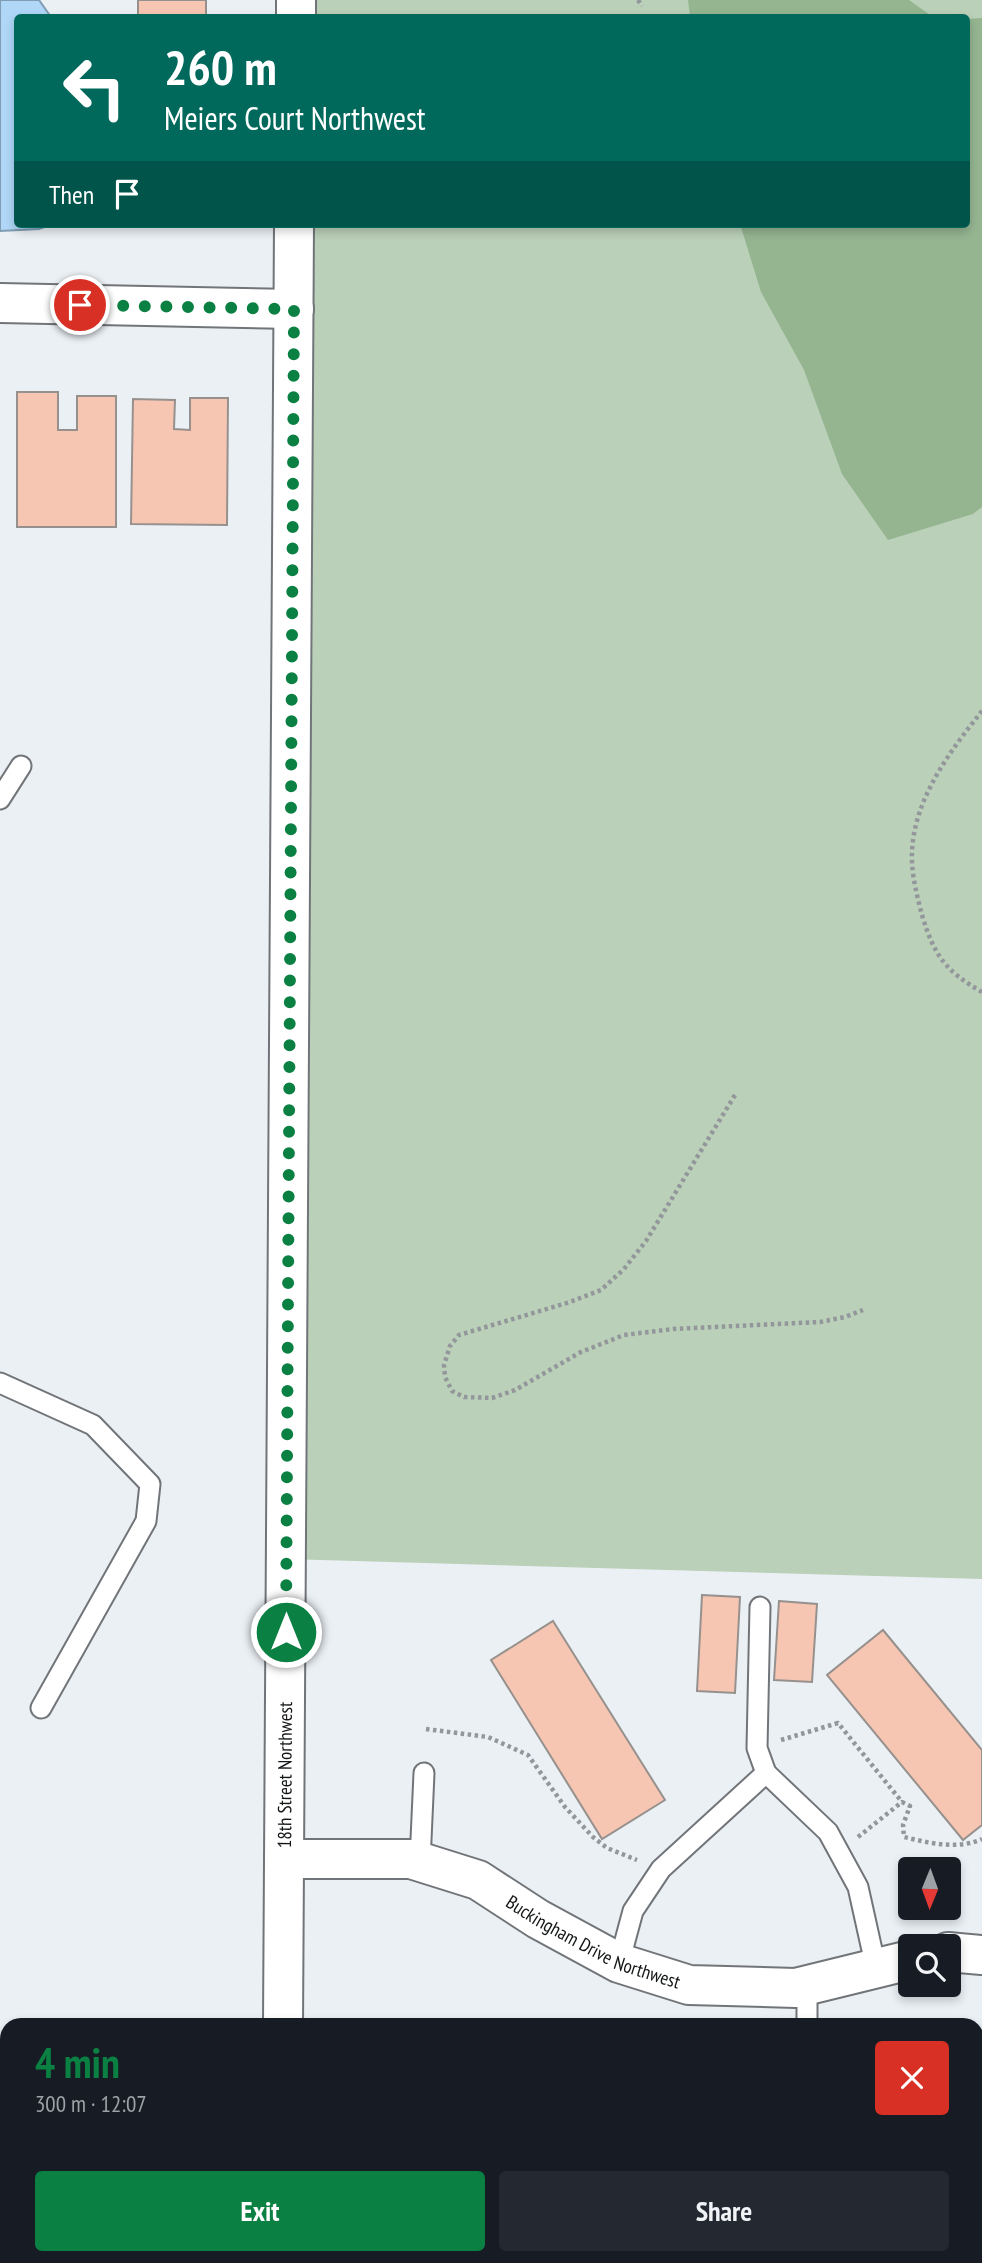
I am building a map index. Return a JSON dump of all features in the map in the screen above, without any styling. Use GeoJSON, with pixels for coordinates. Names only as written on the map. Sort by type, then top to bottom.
{"type":"FeatureCollection","features":[{"type":"Feature","properties":{"kind":"street","name":"18th Street Northwest"},"geometry":{"type":"LineString","coordinates":[[283,2018],[295,228]]}},
{"type":"Feature","properties":{"kind":"street"},"geometry":{"type":"LineString","coordinates":[[0,303],[294,309]]}},
{"type":"Feature","properties":{"kind":"street","name":"Buckingham Drive Northwest"},"geometry":{"type":"LineString","coordinates":[[284,1859],[411,1859],[478,1880],[538,1919],[619,1963],[689,1985],[796,1988],[893,1964]]}},
{"type":"Feature","properties":{"kind":"street"},"geometry":{"type":"LineString","coordinates":[[961,1953],[982,1955]]}},
{"type":"Feature","properties":{"kind":"lane"},"geometry":{"type":"LineString","coordinates":[[0,799],[21,766]]}},
{"type":"Feature","properties":{"kind":"lane"},"geometry":{"type":"LineString","coordinates":[[0,1383],[93,1425],[150,1484],[146,1521],[41,1708]]}},
{"type":"Feature","properties":{"kind":"lane"},"geometry":{"type":"LineString","coordinates":[[760,1607],[757,1748],[766,1773],[828,1832],[858,1888],[893,1964]]}},
{"type":"Feature","properties":{"kind":"lane"},"geometry":{"type":"LineString","coordinates":[[420,1862],[424,1773]]}},
{"type":"Feature","properties":{"kind":"lane"},"geometry":{"type":"LineString","coordinates":[[619,1963],[633,1911],[660,1869],[766,1773]]}},
{"type":"Feature","properties":{"kind":"lane"},"geometry":{"type":"LineString","coordinates":[[807,1985],[807,2018]]}},
{"type":"Feature","properties":{"kind":"path"},"geometry":{"type":"LineString","coordinates":[[638,0],[642,6]]}},
{"type":"Feature","properties":{"kind":"path"},"geometry":{"type":"LineString","coordinates":[[982,711],[932,783],[918,817],[911,853],[916,895],[941,962],[982,992]]}},
{"type":"Feature","properties":{"kind":"path"},"geometry":{"type":"LineString","coordinates":[[735,1094],[646,1241],[624,1269],[601,1290],[570,1303],[459,1335],[450,1346],[444,1365],[445,1377],[452,1391],[464,1397],[492,1398],[515,1390],[581,1352],[624,1335],[673,1329],[820,1322],[863,1310]]}},
{"type":"Feature","properties":{"kind":"path"},"geometry":{"type":"LineString","coordinates":[[757,1748],[838,1723],[902,1802],[910,1806],[903,1825],[904,1837],[933,1844],[973,1843],[982,1839]]}},
{"type":"Feature","properties":{"kind":"path"},"geometry":{"type":"LineString","coordinates":[[426,1729],[488,1737],[528,1755],[565,1807],[593,1837],[607,1848],[660,1869]]}},
{"type":"Feature","properties":{"kind":"path"},"geometry":{"type":"LineString","coordinates":[[839,1852],[902,1802]]}},
{"type":"Feature","properties":{"kind":"green space"},"geometry":{"type":"Polygon","coordinates":[[[296,0],[982,0],[982,1579],[286,1559],[294,228],[970,228],[970,14],[296,14],[296,0]]]}},
{"type":"Feature","properties":{"kind":"green space"},"geometry":{"type":"Polygon","coordinates":[[[688,0],[909,0],[929,14],[690,14],[688,0]]]}},
{"type":"Feature","properties":{"kind":"green space"},"geometry":{"type":"Polygon","coordinates":[[[982,18],[982,507],[973,514],[888,540],[842,474],[804,370],[761,292],[741,228],[970,228],[970,19],[982,18]]]}},
{"type":"Feature","properties":{"kind":"water"},"geometry":{"type":"Polygon","coordinates":[[[0,0],[39,0],[49,14],[14,14],[14,228],[42,228],[0,231],[0,0]]]}},
{"type":"Feature","properties":{"kind":"building"},"geometry":{"type":"Polygon","coordinates":[[[138,0],[206,0],[206,14],[138,14],[138,0]]]}},
{"type":"Feature","properties":{"kind":"building"},"geometry":{"type":"Polygon","coordinates":[[[17,392],[58,392],[58,430],[77,430],[77,396],[116,396],[116,527],[17,527],[17,392]]]}},
{"type":"Feature","properties":{"kind":"building"},"geometry":{"type":"Polygon","coordinates":[[[190,398],[228,398],[227,525],[131,524],[133,399],[175,400],[174,429],[190,430],[190,398]]]}},
{"type":"Feature","properties":{"kind":"building"},"geometry":{"type":"Polygon","coordinates":[[[702,1595],[740,1597],[735,1693],[697,1691],[702,1595]]]}},
{"type":"Feature","properties":{"kind":"building"},"geometry":{"type":"Polygon","coordinates":[[[779,1601],[817,1604],[812,1682],[774,1680],[779,1601]]]}},
{"type":"Feature","properties":{"kind":"building"},"geometry":{"type":"Polygon","coordinates":[[[553,1621],[665,1800],[602,1839],[491,1660],[553,1621]]]}},
{"type":"Feature","properties":{"kind":"building"},"geometry":{"type":"Polygon","coordinates":[[[883,1630],[982,1750],[982,1825],[963,1840],[827,1675],[883,1630]]]}},
{"type":"Feature","properties":{"kind":"route"},"geometry":{"type":"LineString","coordinates":[[80,305],[294,309],[286,1632]]}}]}
